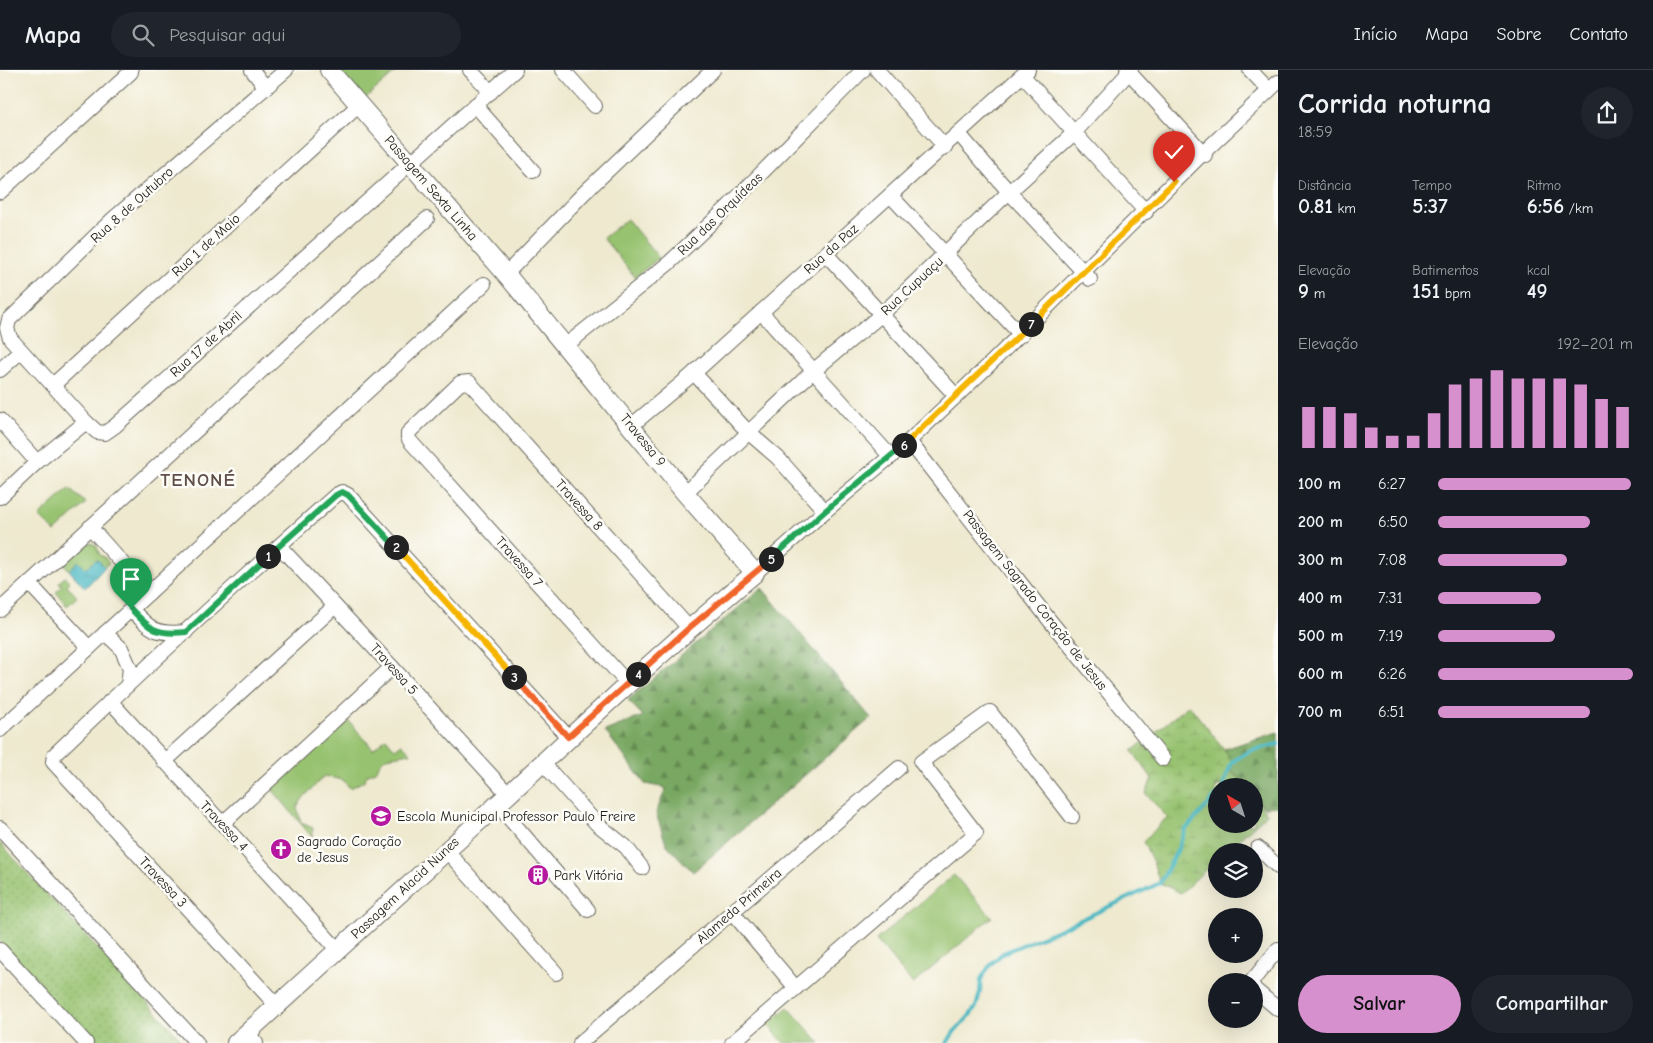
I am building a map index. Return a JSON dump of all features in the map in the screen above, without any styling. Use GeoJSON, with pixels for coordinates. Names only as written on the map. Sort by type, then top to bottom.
{"type":"FeatureCollection","features":[{"type":"Feature","properties":{"kind":"street"},"geometry":{"type":"LineString","coordinates":[[252,70],[266,88]]}},
{"type":"Feature","properties":{"kind":"street","name":"Rua 8 de Outubro"},"geometry":{"type":"LineString","coordinates":[[86,422],[10,338],[7,328],[9,320],[113,219],[286,70]]}},
{"type":"Feature","properties":{"kind":"street","name":"Passagem Sexta Linha"},"geometry":{"type":"LineString","coordinates":[[330,70],[532,306]]}},
{"type":"Feature","properties":{"kind":"street"},"geometry":{"type":"LineString","coordinates":[[470,70],[491,92]]}},
{"type":"Feature","properties":{"kind":"street"},"geometry":{"type":"LineString","coordinates":[[409,163],[515,70]]}},
{"type":"Feature","properties":{"kind":"street"},"geometry":{"type":"LineString","coordinates":[[563,70],[596,106]]}},
{"type":"Feature","properties":{"kind":"street"},"geometry":{"type":"LineString","coordinates":[[506,274],[584,193],[713,70]]}},
{"type":"Feature","properties":{"kind":"street","name":"Rua das Orquídeas"},"geometry":{"type":"LineString","coordinates":[[565,346],[669,263],[730,205],[863,70]]}},
{"type":"Feature","properties":{"kind":"street"},"geometry":{"type":"LineString","coordinates":[[877,70],[945,147]]}},
{"type":"Feature","properties":{"kind":"street"},"geometry":{"type":"LineString","coordinates":[[1250,70],[1273,86]]}},
{"type":"Feature","properties":{"kind":"street"},"geometry":{"type":"LineString","coordinates":[[0,192],[131,71]]}},
{"type":"Feature","properties":{"kind":"street"},"geometry":{"type":"LineString","coordinates":[[1129,71],[1204,154]]}},
{"type":"Feature","properties":{"kind":"street","name":"Rua Cupuaçu"},"geometry":{"type":"LineString","coordinates":[[685,493],[813,371],[881,315],[1074,132],[1129,71]]}},
{"type":"Feature","properties":{"kind":"street"},"geometry":{"type":"LineString","coordinates":[[1026,73],[1074,132],[1146,212]]}},
{"type":"Feature","properties":{"kind":"street","name":"Rua da Paz"},"geometry":{"type":"LineString","coordinates":[[631,426],[694,373],[1026,73]]}},
{"type":"Feature","properties":{"kind":"street","name":"Passagem Alacid Nunes"},"geometry":{"type":"LineString","coordinates":[[247,1040],[277,1006],[568,737],[689,628],[909,441],[1020,334],[1087,275],[1146,212],[1273,86]]}},
{"type":"Feature","properties":{"kind":"street","name":"Rua 1 de Maio"},"geometry":{"type":"LineString","coordinates":[[53,385],[359,105]]}},
{"type":"Feature","properties":{"kind":"street"},"geometry":{"type":"LineString","coordinates":[[476,105],[533,171]]}},
{"type":"Feature","properties":{"kind":"street"},"geometry":{"type":"LineString","coordinates":[[959,134],[1009,192],[1087,275]]}},
{"type":"Feature","properties":{"kind":"street","name":"Rua 17 de Abril"},"geometry":{"type":"LineString","coordinates":[[86,422],[97,432],[105,433],[115,426],[409,163]]}},
{"type":"Feature","properties":{"kind":"street"},"geometry":{"type":"LineString","coordinates":[[891,196],[1020,334]]}},
{"type":"Feature","properties":{"kind":"street"},"geometry":{"type":"LineString","coordinates":[[0,610],[426,219]]}},
{"type":"Feature","properties":{"kind":"street"},"geometry":{"type":"LineString","coordinates":[[826,254],[956,396]]}},
{"type":"Feature","properties":{"kind":"street"},"geometry":{"type":"LineString","coordinates":[[0,730],[484,284]]}},
{"type":"Feature","properties":{"kind":"street","name":"Travessa 9"},"geometry":{"type":"LineString","coordinates":[[532,306],[685,493],[755,573]]}},
{"type":"Feature","properties":{"kind":"street"},"geometry":{"type":"LineString","coordinates":[[761,312],[891,456]]}},
{"type":"Feature","properties":{"kind":"street"},"geometry":{"type":"LineString","coordinates":[[0,370],[21,352]]}},
{"type":"Feature","properties":{"kind":"street"},"geometry":{"type":"LineString","coordinates":[[694,373],[748,432],[778,458],[825,511]]}},
{"type":"Feature","properties":{"kind":"street","name":"Travessa 7"},"geometry":{"type":"LineString","coordinates":[[469,382],[460,383],[408,433],[410,441],[628,684]]}},
{"type":"Feature","properties":{"kind":"street","name":"Travessa 8"},"geometry":{"type":"LineString","coordinates":[[469,382],[689,628]]}},
{"type":"Feature","properties":{"kind":"street"},"geometry":{"type":"LineString","coordinates":[[0,420],[38,462]]}},
{"type":"Feature","properties":{"kind":"street"},"geometry":{"type":"LineString","coordinates":[[0,497],[86,422]]}},
{"type":"Feature","properties":{"kind":"street","name":"Passagem Sagrado Coração de Jesus"},"geometry":{"type":"LineString","coordinates":[[909,441],[1051,622],[1163,759]]}},
{"type":"Feature","properties":{"kind":"street"},"geometry":{"type":"LineString","coordinates":[[110,701],[279,546],[336,495],[342,492],[348,495],[568,737]]}},
{"type":"Feature","properties":{"kind":"street"},"geometry":{"type":"LineString","coordinates":[[90,527],[149,593]]}},
{"type":"Feature","properties":{"kind":"street","name":"Travessa 5"},"geometry":{"type":"LineString","coordinates":[[279,546],[392,667],[502,799],[588,910]]}},
{"type":"Feature","properties":{"kind":"street"},"geometry":{"type":"LineString","coordinates":[[29,584],[89,648]]}},
{"type":"Feature","properties":{"kind":"street"},"geometry":{"type":"LineString","coordinates":[[164,762],[335,606]]}},
{"type":"Feature","properties":{"kind":"street"},"geometry":{"type":"LineString","coordinates":[[131,609],[146,625],[154,630],[170,634],[186,632]]}},
{"type":"Feature","properties":{"kind":"street"},"geometry":{"type":"LineString","coordinates":[[105,633],[121,648],[130,668],[128,685]]}},
{"type":"Feature","properties":{"kind":"street"},"geometry":{"type":"LineString","coordinates":[[223,823],[392,667]]}},
{"type":"Feature","properties":{"kind":"street","name":"Travessa 4"},"geometry":{"type":"LineString","coordinates":[[110,701],[338,950]]}},
{"type":"Feature","properties":{"kind":"street","name":"Travessa 3"},"geometry":{"type":"LineString","coordinates":[[110,701],[54,755],[52,762],[277,1006]]}},
{"type":"Feature","properties":{"kind":"street"},"geometry":{"type":"LineString","coordinates":[[732,1043],[976,833],[921,762],[990,712],[1072,818]]}},
{"type":"Feature","properties":{"kind":"street"},"geometry":{"type":"LineString","coordinates":[[542,762],[596,823],[626,847],[642,868]]}},
{"type":"Feature","properties":{"kind":"street","name":"Alameda Primeira"},"geometry":{"type":"LineString","coordinates":[[580,1043],[899,768]]}},
{"type":"Feature","properties":{"kind":"street"},"geometry":{"type":"LineString","coordinates":[[0,828],[197,1043]]}},
{"type":"Feature","properties":{"kind":"street"},"geometry":{"type":"LineString","coordinates":[[446,850],[556,973]]}},
{"type":"Feature","properties":{"kind":"street"},"geometry":{"type":"LineString","coordinates":[[1263,853],[1278,867]]}},
{"type":"Feature","properties":{"kind":"street"},"geometry":{"type":"LineString","coordinates":[[732,912],[795,987]]}},
{"type":"Feature","properties":{"kind":"street"},"geometry":{"type":"LineString","coordinates":[[0,950],[86,1043]]}},
{"type":"Feature","properties":{"kind":"street"},"geometry":{"type":"LineString","coordinates":[[1259,973],[1278,950]]}},
{"type":"Feature","properties":{"kind":"street"},"geometry":{"type":"LineString","coordinates":[[1263,996],[1278,1009]]}},
{"type":"Feature","properties":{"kind":"green space"},"geometry":{"type":"Polygon","coordinates":[[[331,70],[398,70],[361,102],[331,70]]]}},
{"type":"Feature","properties":{"kind":"green space"},"geometry":{"type":"Polygon","coordinates":[[[627,219],[659,258],[635,277],[603,238],[627,219]]]}},
{"type":"Feature","properties":{"kind":"green space"},"geometry":{"type":"Polygon","coordinates":[[[69,489],[86,503],[55,532],[39,516],[69,489]]]}},
{"type":"Feature","properties":{"kind":"green space"},"geometry":{"type":"Polygon","coordinates":[[[86,544],[96,545],[100,555],[109,563],[104,567],[96,560],[86,569],[78,561],[69,570],[64,564],[86,544]]]}},
{"type":"Feature","properties":{"kind":"green space"},"geometry":{"type":"Polygon","coordinates":[[[65,577],[70,582],[67,585],[77,597],[67,606],[56,592],[62,586],[59,582],[65,577]]]}},
{"type":"Feature","properties":{"kind":"green space"},"geometry":{"type":"Polygon","coordinates":[[[762,588],[871,718],[693,872],[666,844],[656,813],[666,788],[645,784],[605,731],[643,716],[628,700],[762,588]]]}},
{"type":"Feature","properties":{"kind":"green space"},"geometry":{"type":"Polygon","coordinates":[[[1189,705],[1224,749],[1232,762],[1231,771],[1238,778],[1208,778],[1208,833],[1246,833],[1235,843],[1208,843],[1208,868],[1181,893],[1160,883],[1153,862],[1143,842],[1167,817],[1146,794],[1152,778],[1132,751],[1189,705]]]}},
{"type":"Feature","properties":{"kind":"green space"},"geometry":{"type":"Polygon","coordinates":[[[347,719],[373,749],[386,738],[395,749],[402,744],[411,753],[386,757],[376,771],[368,774],[364,781],[350,788],[343,780],[324,776],[297,807],[301,823],[313,828],[312,837],[271,788],[347,719]]]}},
{"type":"Feature","properties":{"kind":"green space"},"geometry":{"type":"Polygon","coordinates":[[[1278,732],[1278,806],[1264,807],[1263,778],[1238,778],[1231,771],[1232,762],[1224,749],[1278,732]]]}},
{"type":"Feature","properties":{"kind":"green space"},"geometry":{"type":"Polygon","coordinates":[[[1263,808],[1267,814],[1263,818],[1263,808]]]}},
{"type":"Feature","properties":{"kind":"green space"},"geometry":{"type":"Polygon","coordinates":[[[0,843],[185,1043],[90,1043],[0,943],[0,843]]]}},
{"type":"Feature","properties":{"kind":"green space"},"geometry":{"type":"Polygon","coordinates":[[[954,875],[992,917],[913,984],[876,940],[954,875]]]}},
{"type":"Feature","properties":{"kind":"green space"},"geometry":{"type":"Polygon","coordinates":[[[788,1007],[820,1043],[784,1043],[768,1025],[788,1007]]]}},
{"type":"Feature","properties":{"kind":"water"},"geometry":{"type":"Polygon","coordinates":[[[95,560],[98,560],[105,567],[85,588],[69,570],[78,561],[86,569],[95,560]]]}},
{"type":"Feature","properties":{"kind":"waterway"},"geometry":{"type":"LineString","coordinates":[[1226,778],[1232,762],[1249,751],[1278,744]]}},
{"type":"Feature","properties":{"kind":"waterway"},"geometry":{"type":"LineString","coordinates":[[947,1043],[976,1007],[981,979],[990,965],[1003,953],[1063,928],[1160,883],[1177,851],[1185,830],[1208,805]]}},
{"type":"Feature","properties":{"kind":"place","name":"Escola Municipal Professor Paulo Freire"},"geometry":{"type":"Point","coordinates":[381,816]}},
{"type":"Feature","properties":{"kind":"place","name":"Sagrado Coração de Jesus"},"geometry":{"type":"Point","coordinates":[281,849]}},
{"type":"Feature","properties":{"kind":"place","name":"Park Vitória"},"geometry":{"type":"Point","coordinates":[538,875]}},
{"type":"Feature","properties":{"kind":"district","name":"TENONÉ"},"geometry":{"type":"Point","coordinates":[198,480]}},
{"type":"Feature","properties":{"kind":"route"},"geometry":{"type":"LineString","coordinates":[[131,609],[146,625],[154,630],[170,634],[186,632],[279,546],[336,495],[342,492],[348,495],[568,737],[689,628],[909,441],[1146,212],[1174,182]]}}]}
